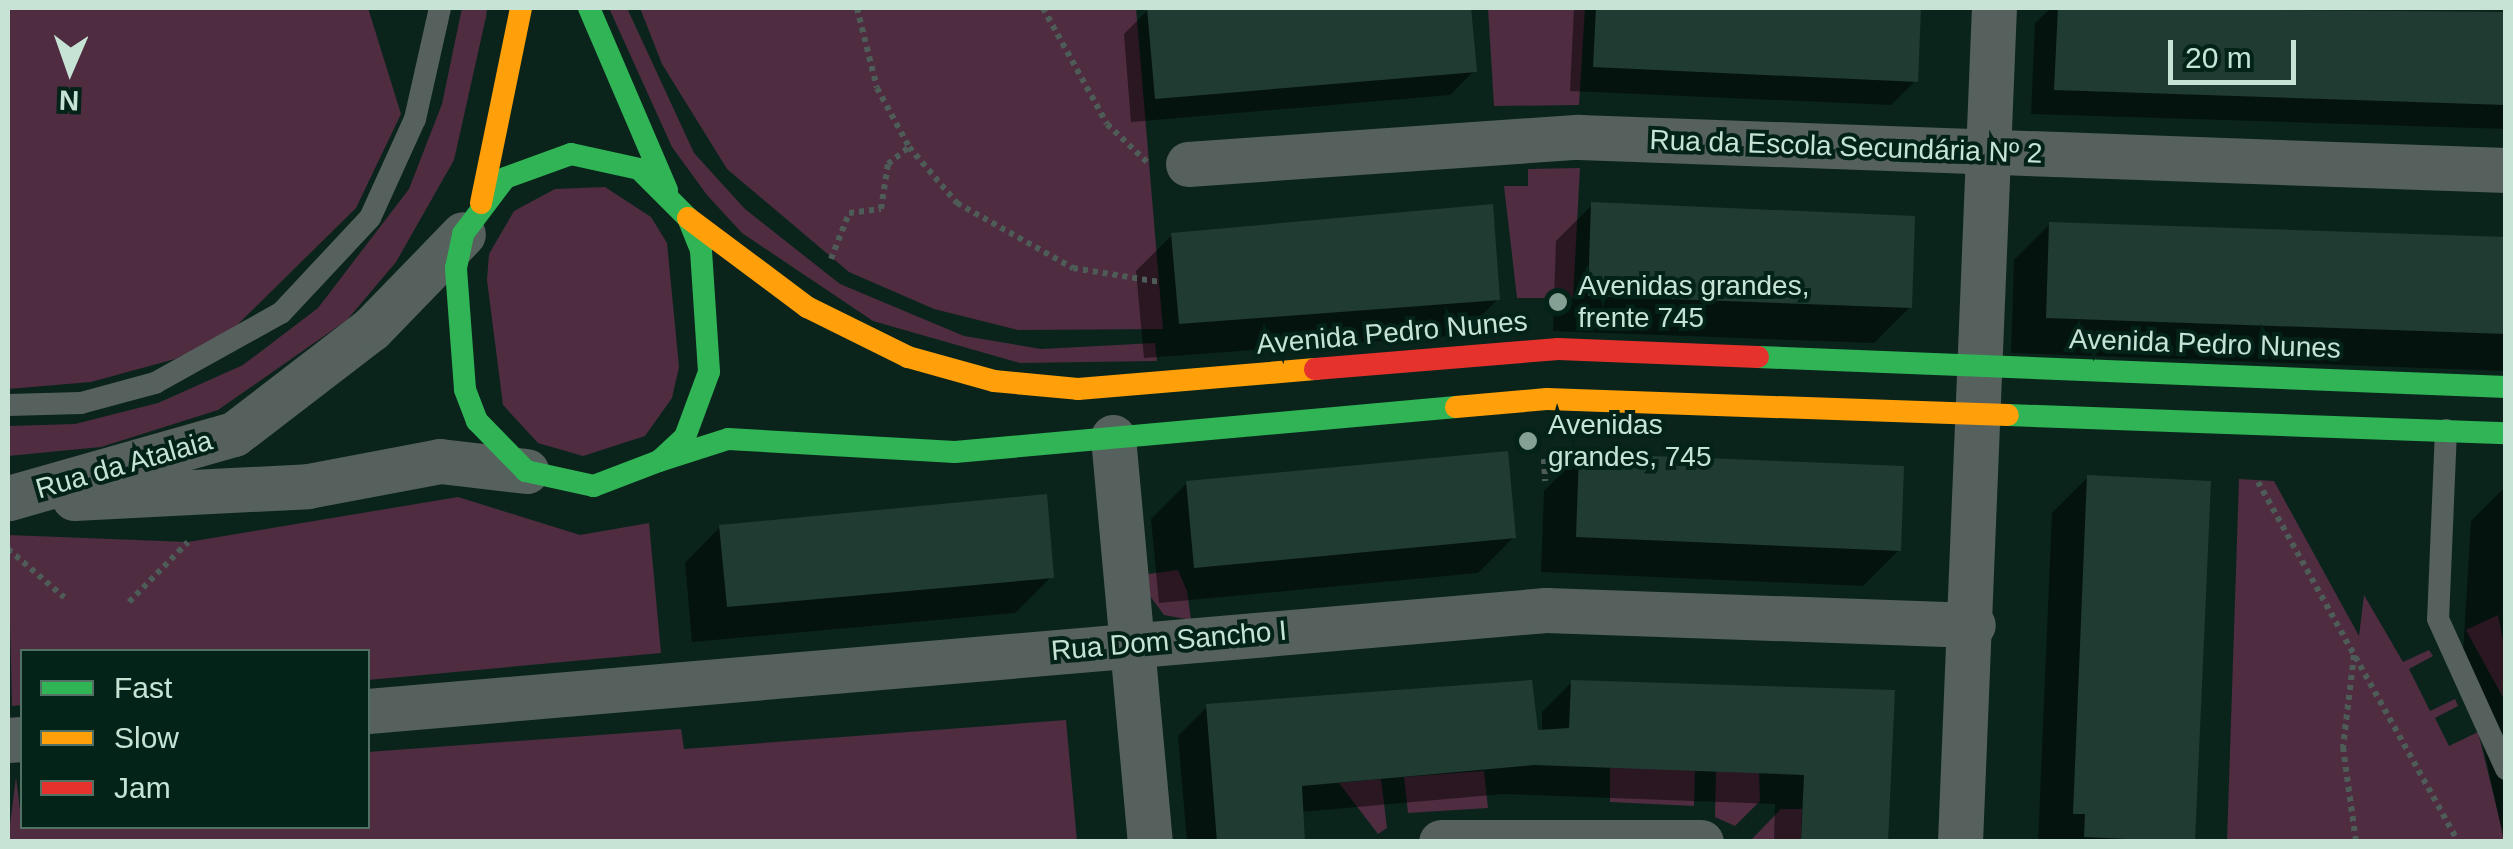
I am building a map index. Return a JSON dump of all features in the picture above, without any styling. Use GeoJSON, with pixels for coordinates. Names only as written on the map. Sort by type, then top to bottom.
{"type":"FeatureCollection","features":[{"type":"Feature","properties":{"kind":"street"},"geometry":{"type":"LineString","coordinates":[[521,8],[472,218],[456,268],[465,388],[477,422],[526,470],[594,486],[728,439],[904,453],[1547,399],[2506,433]]}},
{"type":"Feature","properties":{"kind":"street"},"geometry":{"type":"LineString","coordinates":[[589,8],[667,190],[688,218],[700,251],[709,372],[685,436],[660,461]]}},
{"type":"Feature","properties":{"kind":"street"},"geometry":{"type":"LineString","coordinates":[[1960,842],[1973,625],[1994,8]]}},
{"type":"Feature","properties":{"kind":"street","name":"Rua da Escola Secundária Nº 2"},"geometry":{"type":"LineString","coordinates":[[1167,163],[1492,138],[2506,170]]}},
{"type":"Feature","properties":{"kind":"street"},"geometry":{"type":"LineString","coordinates":[[472,218],[505,178],[571,154],[639,169],[667,190]]}},
{"type":"Feature","properties":{"kind":"street","name":"Rua da Atalaia"},"geometry":{"type":"LineString","coordinates":[[8,498],[234,434],[372,329],[472,218]]}},
{"type":"Feature","properties":{"kind":"street","name":"Avenida Pedro Nunes"},"geometry":{"type":"LineString","coordinates":[[688,218],[807,307],[908,357],[994,381],[1078,390],[1558,349],[2506,387]]}},
{"type":"Feature","properties":{"kind":"street"},"geometry":{"type":"LineString","coordinates":[[1113,437],[1150,842]]}},
{"type":"Feature","properties":{"kind":"street","name":"Rua da Atalaia"},"geometry":{"type":"LineString","coordinates":[[8,498],[162,499],[440,461],[526,470]]}},
{"type":"Feature","properties":{"kind":"street","name":"Rua Dom Sancho I"},"geometry":{"type":"LineString","coordinates":[[370,712],[1546,610],[1973,625]]}},
{"type":"Feature","properties":{"kind":"street"},"geometry":{"type":"LineString","coordinates":[[1441,842],[1701,842]]}},
{"type":"Feature","properties":{"kind":"lane"},"geometry":{"type":"LineString","coordinates":[[8,405],[80,403],[155,383],[290,305],[370,218],[415,119],[440,8]]}},
{"type":"Feature","properties":{"kind":"lane"},"geometry":{"type":"LineString","coordinates":[[2446,430],[2438,620],[2506,769]]}},
{"type":"Feature","properties":{"kind":"path"},"geometry":{"type":"LineString","coordinates":[[857,8],[877,88],[909,147],[957,204],[1011,241],[1073,268],[1159,282]]}},
{"type":"Feature","properties":{"kind":"path"},"geometry":{"type":"LineString","coordinates":[[1042,8],[1107,124],[1167,163]]}},
{"type":"Feature","properties":{"kind":"path"},"geometry":{"type":"LineString","coordinates":[[831,259],[849,213],[881,208],[888,164],[909,147]]}},
{"type":"Feature","properties":{"kind":"path"},"geometry":{"type":"LineString","coordinates":[[1544,459],[1544,482]]}},
{"type":"Feature","properties":{"kind":"path"},"geometry":{"type":"LineString","coordinates":[[2258,482],[2458,842]]}},
{"type":"Feature","properties":{"kind":"path"},"geometry":{"type":"LineString","coordinates":[[129,602],[188,542]]}},
{"type":"Feature","properties":{"kind":"path"},"geometry":{"type":"LineString","coordinates":[[8,549],[64,597]]}},
{"type":"Feature","properties":{"kind":"path"},"geometry":{"type":"LineString","coordinates":[[2354,656],[2344,747],[2356,842]]}},
{"type":"Feature","properties":{"kind":"shaded area"},"geometry":{"type":"Polygon","coordinates":[[[8,8],[368,8],[401,114],[356,208],[230,332],[175,359],[91,382],[8,389],[8,8]]]}},
{"type":"Feature","properties":{"kind":"shaded area"},"geometry":{"type":"Polygon","coordinates":[[[462,8],[487,8],[454,160],[396,262],[347,320],[218,410],[101,447],[8,456],[8,426],[75,424],[158,403],[243,365],[318,308],[409,189],[442,104],[462,8]]]}},
{"type":"Feature","properties":{"kind":"shaded area"},"geometry":{"type":"Polygon","coordinates":[[[609,8],[627,8],[694,153],[745,209],[840,284],[964,336],[1041,349],[1155,343],[1157,361],[1020,363],[873,321],[742,233],[707,195],[672,147],[609,8]]]}},
{"type":"Feature","properties":{"kind":"shaded area"},"geometry":{"type":"Polygon","coordinates":[[[640,8],[1136,8],[1163,329],[1018,330],[934,309],[849,272],[727,169],[662,64],[640,8]]]}},
{"type":"Feature","properties":{"kind":"shaded area"},"geometry":{"type":"Polygon","coordinates":[[[1488,8],[1585,8],[1579,105],[1494,106],[1488,8]]]}},
{"type":"Feature","properties":{"kind":"shaded area"},"geometry":{"type":"Polygon","coordinates":[[[1580,168],[1573,298],[1517,298],[1504,186],[1528,186],[1528,169],[1580,168]]]}},
{"type":"Feature","properties":{"kind":"shaded area"},"geometry":{"type":"Polygon","coordinates":[[[605,187],[651,217],[667,243],[679,367],[672,398],[645,436],[583,456],[538,443],[503,405],[487,280],[489,254],[514,211],[555,189],[605,187]]]}},
{"type":"Feature","properties":{"kind":"shaded area"},"geometry":{"type":"Polygon","coordinates":[[[2239,479],[2274,481],[2359,636],[2364,595],[2403,662],[2429,650],[2433,656],[2409,669],[2430,711],[2455,699],[2458,706],[2435,718],[2449,746],[2478,732],[2505,841],[2227,842],[2239,479]]]}},
{"type":"Feature","properties":{"kind":"shaded area"},"geometry":{"type":"Polygon","coordinates":[[[458,497],[580,535],[649,523],[661,653],[370,680],[370,649],[20,649],[20,705],[12,706],[8,535],[188,542],[458,497]]]}},
{"type":"Feature","properties":{"kind":"shaded area"},"geometry":{"type":"Polygon","coordinates":[[[1178,570],[1187,591],[1191,620],[1164,615],[1150,596],[1148,574],[1178,570]]]}},
{"type":"Feature","properties":{"kind":"shaded area"},"geometry":{"type":"Polygon","coordinates":[[[2498,615],[2505,651],[2505,701],[2466,630],[2498,615]]]}},
{"type":"Feature","properties":{"kind":"shaded area"},"geometry":{"type":"Polygon","coordinates":[[[1066,720],[1077,841],[8,841],[16,777],[20,829],[370,829],[370,752],[681,729],[684,749],[1066,720]]]}},
{"type":"Feature","properties":{"kind":"shaded area"},"geometry":{"type":"Polygon","coordinates":[[[1610,767],[1695,770],[1694,806],[1610,802],[1610,767]]]}},
{"type":"Feature","properties":{"kind":"shaded area"},"geometry":{"type":"Polygon","coordinates":[[[1484,771],[1488,808],[1408,813],[1404,777],[1484,771]]]}},
{"type":"Feature","properties":{"kind":"shaded area"},"geometry":{"type":"Polygon","coordinates":[[[1716,771],[1759,773],[1760,801],[1735,826],[1715,817],[1716,771]]]}},
{"type":"Feature","properties":{"kind":"shaded area"},"geometry":{"type":"Polygon","coordinates":[[[1381,779],[1387,828],[1378,834],[1339,783],[1381,779]]]}},
{"type":"Feature","properties":{"kind":"shaded area"},"geometry":{"type":"Polygon","coordinates":[[[1781,809],[1802,809],[1801,841],[1750,841],[1781,809]]]}},
{"type":"Feature","properties":{"kind":"building"},"geometry":{"type":"Polygon","coordinates":[[[1147,8],[1471,8],[1477,72],[1155,99],[1147,8]]]}},
{"type":"Feature","properties":{"kind":"building"},"geometry":{"type":"Polygon","coordinates":[[[1596,8],[1921,8],[1918,82],[1593,67],[1596,8]]]}},
{"type":"Feature","properties":{"kind":"building"},"geometry":{"type":"Polygon","coordinates":[[[2058,8],[2506,12],[2506,105],[2054,90],[2058,8]]]}},
{"type":"Feature","properties":{"kind":"building"},"geometry":{"type":"Polygon","coordinates":[[[1591,202],[1915,216],[1912,308],[1588,296],[1591,202]]]}},
{"type":"Feature","properties":{"kind":"building"},"geometry":{"type":"Polygon","coordinates":[[[1493,204],[1500,300],[1179,324],[1171,233],[1493,204]]]}},
{"type":"Feature","properties":{"kind":"building"},"geometry":{"type":"Polygon","coordinates":[[[2049,222],[2506,237],[2506,334],[2046,318],[2049,222]]]}},
{"type":"Feature","properties":{"kind":"building"},"geometry":{"type":"Polygon","coordinates":[[[1508,451],[1516,538],[1194,568],[1186,481],[1508,451]]]}},
{"type":"Feature","properties":{"kind":"building"},"geometry":{"type":"Polygon","coordinates":[[[1579,453],[1904,466],[1901,551],[1576,537],[1579,453]]]}},
{"type":"Feature","properties":{"kind":"building"},"geometry":{"type":"Polygon","coordinates":[[[2087,475],[2211,481],[2195,842],[2084,837],[2085,814],[2073,814],[2087,475]]]}},
{"type":"Feature","properties":{"kind":"building"},"geometry":{"type":"Polygon","coordinates":[[[1047,494],[1054,578],[727,607],[719,525],[1047,494]]]}},
{"type":"Feature","properties":{"kind":"building"},"geometry":{"type":"Polygon","coordinates":[[[1532,680],[1538,730],[1569,728],[1571,680],[1895,690],[1888,842],[1801,842],[1804,775],[1534,765],[1302,786],[1305,842],[1217,842],[1206,704],[1532,680]]]}},
{"type":"Feature","properties":{"kind":"traffic: fast"},"geometry":{"type":"LineString","coordinates":[[589,8],[667,190]]}},
{"type":"Feature","properties":{"kind":"traffic: fast"},"geometry":{"type":"LineString","coordinates":[[571,154],[639,169],[688,218],[701,251],[709,372],[685,437],[659,461],[594,486],[526,471],[477,421],[465,389],[456,268],[463,234],[505,178],[571,154]]}},
{"type":"Feature","properties":{"kind":"traffic: fast"},"geometry":{"type":"LineString","coordinates":[[1758,357],[2506,387]]}},
{"type":"Feature","properties":{"kind":"traffic: fast"},"geometry":{"type":"LineString","coordinates":[[659,461],[728,439],[955,452],[1456,407]]}},
{"type":"Feature","properties":{"kind":"traffic: fast"},"geometry":{"type":"LineString","coordinates":[[2008,415],[2506,433]]}},
{"type":"Feature","properties":{"kind":"traffic: slow"},"geometry":{"type":"LineString","coordinates":[[481,203],[521,8]]}},
{"type":"Feature","properties":{"kind":"traffic: slow"},"geometry":{"type":"LineString","coordinates":[[688,218],[807,307],[908,357],[994,381],[1078,389],[1315,369]]}},
{"type":"Feature","properties":{"kind":"traffic: slow"},"geometry":{"type":"LineString","coordinates":[[1456,407],[1547,399],[2008,415]]}},
{"type":"Feature","properties":{"kind":"traffic: jam"},"geometry":{"type":"LineString","coordinates":[[1315,369],[1558,349],[1758,357]]}},
{"type":"Feature","properties":{"kind":"place","name":"Avenidas grandes, frente 745"},"geometry":{"type":"Point","coordinates":[1558,302]}},
{"type":"Feature","properties":{"kind":"place","name":"Avenidas grandes, 745"},"geometry":{"type":"Point","coordinates":[1528,441]}}]}
